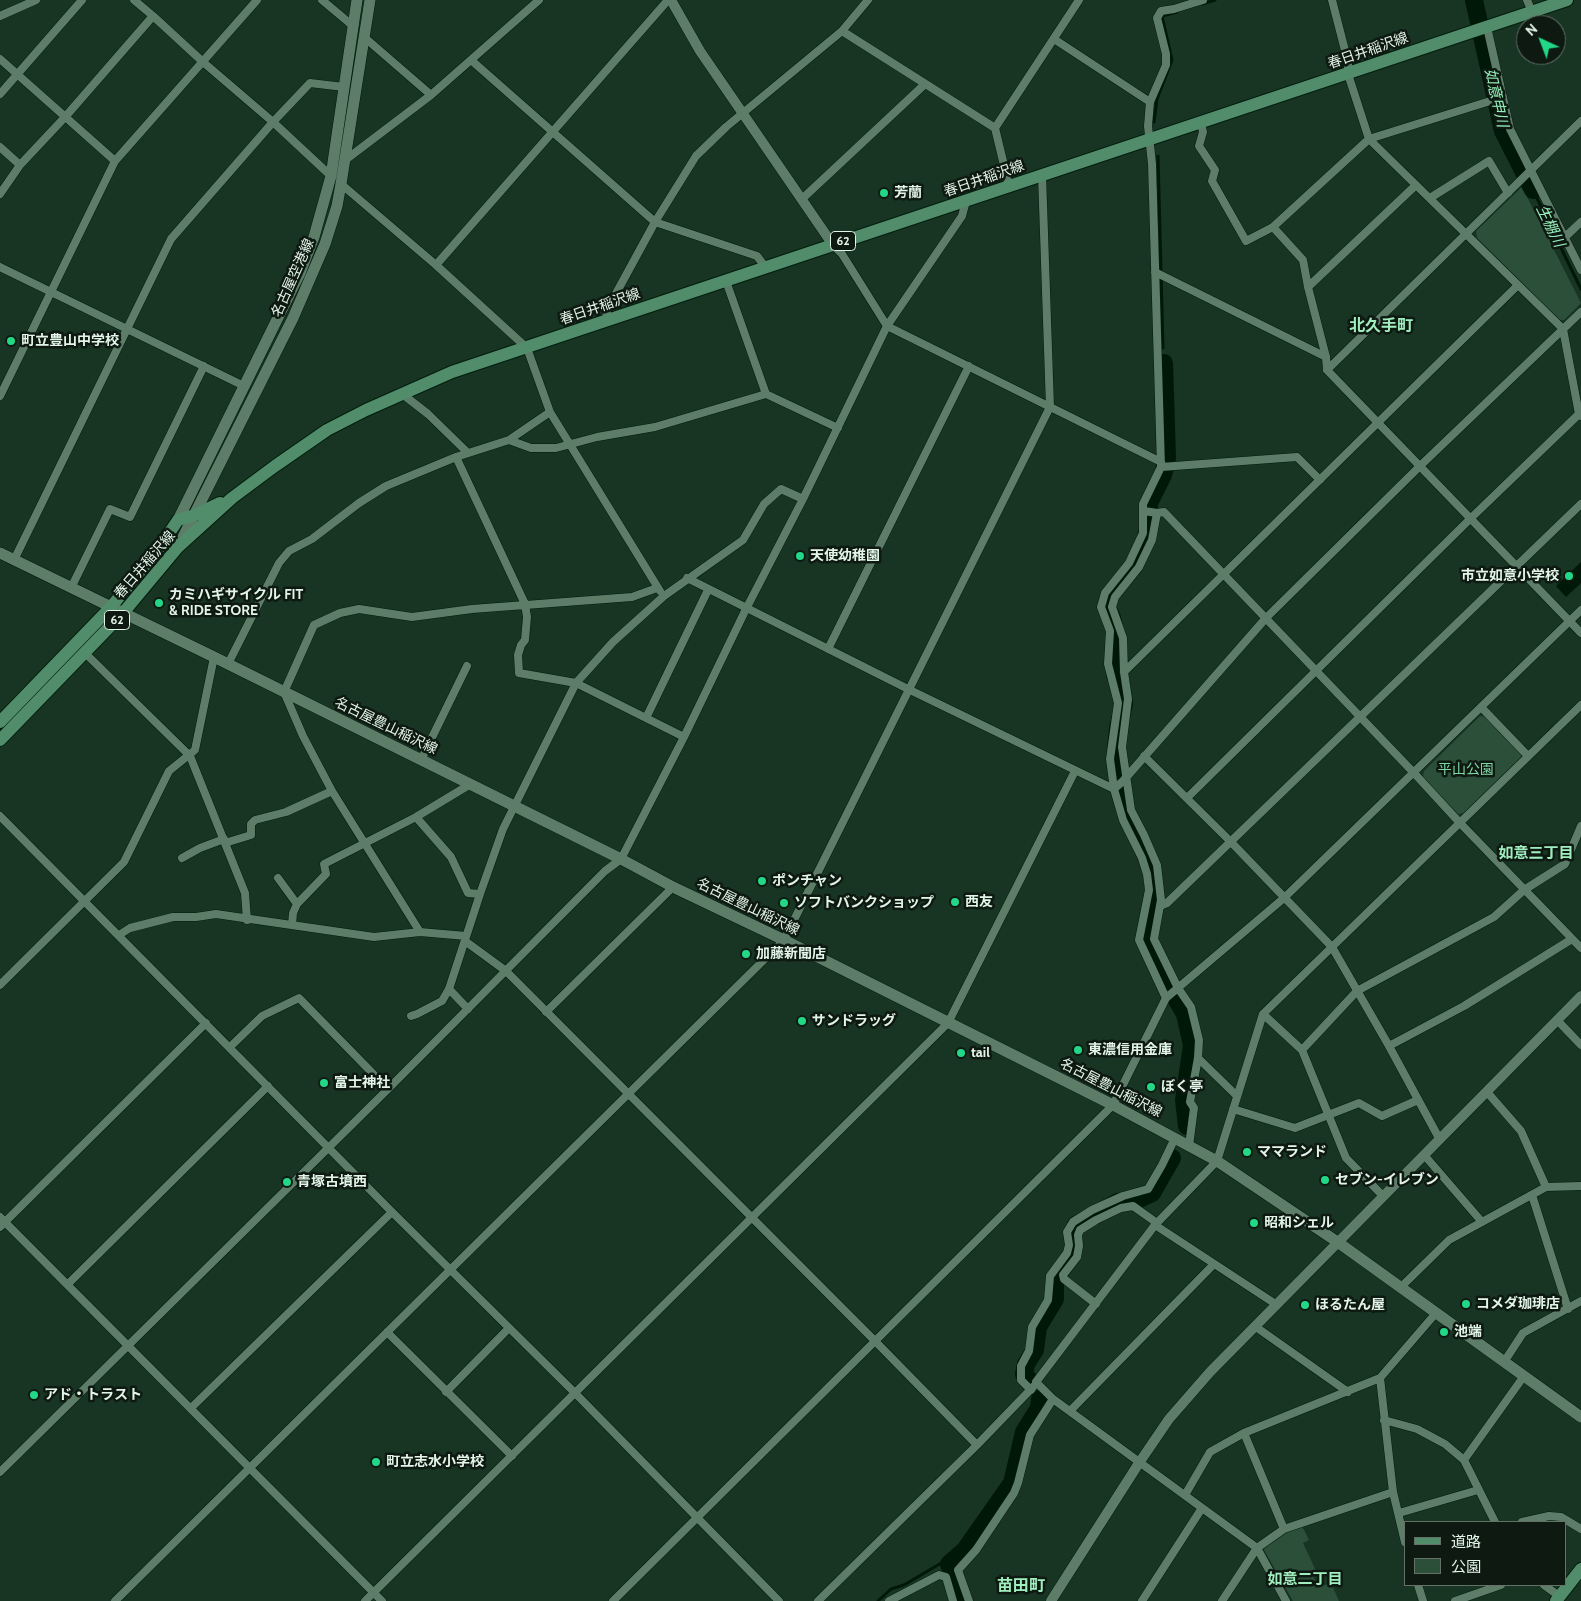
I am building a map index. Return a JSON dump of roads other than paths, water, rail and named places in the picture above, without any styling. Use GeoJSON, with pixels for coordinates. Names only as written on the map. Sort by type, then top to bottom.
{"type":"FeatureCollection","features":[{"type":"Feature","properties":{"kind":"main road","name":"名古屋空港線"},"geometry":{"type":"LineString","coordinates":[[178,520],[300,273],[314,237],[331,176],[357,0]]}},
{"type":"Feature","properties":{"kind":"main road","name":"春日井稲沢線"},"geometry":{"type":"LineString","coordinates":[[0,740],[123,613],[178,547],[232,498],[274,466],[327,430],[400,394],[452,372],[606,320],[1483,29],[1530,6],[1567,0]]}},
{"type":"Feature","properties":{"kind":"main road","name":"名古屋空港線"},"geometry":{"type":"LineString","coordinates":[[178,547],[311,280],[326,244],[341,184],[369,5]]}},
{"type":"Feature","properties":{"kind":"main road","name":"春日井稲沢線"},"geometry":{"type":"LineString","coordinates":[[0,722],[111,607],[159,548],[178,520],[195,515],[232,498]]}},
{"type":"Feature","properties":{"kind":"main road","name":"名古屋豊山稲沢線"},"geometry":{"type":"LineString","coordinates":[[0,553],[214,657],[621,859],[673,887],[784,940],[1175,1138],[1217,1161],[1339,1243],[1581,1417]]}},
{"type":"Feature","properties":{"kind":"main road"},"geometry":{"type":"LineString","coordinates":[[1558,1599],[1581,1569]]}},
{"type":"Feature","properties":{"kind":"street"},"geometry":{"type":"LineString","coordinates":[[0,16],[36,0]]}},
{"type":"Feature","properties":{"kind":"street"},"geometry":{"type":"LineString","coordinates":[[0,94],[82,0]]}},
{"type":"Feature","properties":{"kind":"street"},"geometry":{"type":"LineString","coordinates":[[134,0],[273,122],[331,176]]}},
{"type":"Feature","properties":{"kind":"street"},"geometry":{"type":"LineString","coordinates":[[0,396],[115,161],[257,0]]}},
{"type":"Feature","properties":{"kind":"street"},"geometry":{"type":"LineString","coordinates":[[322,0],[353,26]]}},
{"type":"Feature","properties":{"kind":"street"},"geometry":{"type":"LineString","coordinates":[[369,5],[377,0]]}},
{"type":"Feature","properties":{"kind":"street"},"geometry":{"type":"LineString","coordinates":[[344,161],[431,95],[539,0]]}},
{"type":"Feature","properties":{"kind":"street"},"geometry":{"type":"LineString","coordinates":[[436,265],[552,131],[670,0],[700,51],[833,245],[842,254],[887,326],[1161,465],[1172,466],[1298,458],[1320,480]]}},
{"type":"Feature","properties":{"kind":"street"},"geometry":{"type":"LineString","coordinates":[[606,320],[607,310],[655,222],[696,156],[726,127],[842,32],[868,0]]}},
{"type":"Feature","properties":{"kind":"street"},"geometry":{"type":"LineString","coordinates":[[995,128],[1079,0]]}},
{"type":"Feature","properties":{"kind":"street"},"geometry":{"type":"LineString","coordinates":[[1189,1146],[1194,1108],[1190,1102],[1198,1058],[1199,1040],[1191,1007],[1172,993],[1139,940],[1149,890],[1142,858],[1123,820],[1120,783],[1128,699],[1124,672],[1123,638],[1112,607],[1115,597],[1139,567],[1152,540],[1150,512],[1143,504],[1161,465],[1156,272],[1152,164],[1149,139],[1150,102],[1166,65],[1166,54],[1157,18],[1160,11],[1204,0]]}},
{"type":"Feature","properties":{"kind":"street"},"geometry":{"type":"LineString","coordinates":[[1187,798],[1470,519],[1580,415],[1564,328],[1517,286],[1369,139],[1348,74],[1348,62],[1332,0]]}},
{"type":"Feature","properties":{"kind":"street"},"geometry":{"type":"LineString","coordinates":[[0,194],[20,165],[154,16]]}},
{"type":"Feature","properties":{"kind":"street"},"geometry":{"type":"LineString","coordinates":[[1483,29],[1498,99],[1510,129],[1581,270]]}},
{"type":"Feature","properties":{"kind":"street"},"geometry":{"type":"LineString","coordinates":[[842,32],[995,128],[1009,186]]}},
{"type":"Feature","properties":{"kind":"street"},"geometry":{"type":"LineString","coordinates":[[364,37],[431,95]]}},
{"type":"Feature","properties":{"kind":"street"},"geometry":{"type":"LineString","coordinates":[[1054,39],[1150,102]]}},
{"type":"Feature","properties":{"kind":"street"},"geometry":{"type":"LineString","coordinates":[[0,59],[115,161]]}},
{"type":"Feature","properties":{"kind":"street"},"geometry":{"type":"LineString","coordinates":[[471,60],[655,222],[757,256],[766,268]]}},
{"type":"Feature","properties":{"kind":"street"},"geometry":{"type":"LineString","coordinates":[[14,560],[171,239],[273,122],[310,83],[344,87]]}},
{"type":"Feature","properties":{"kind":"street"},"geometry":{"type":"LineString","coordinates":[[802,199],[925,84]]}},
{"type":"Feature","properties":{"kind":"street"},"geometry":{"type":"LineString","coordinates":[[1201,123],[1203,132],[1198,146],[1214,170],[1212,181],[1246,241],[1273,227],[1369,139],[1498,99]]}},
{"type":"Feature","properties":{"kind":"street"},"geometry":{"type":"LineString","coordinates":[[1327,370],[1581,121]]}},
{"type":"Feature","properties":{"kind":"street"},"geometry":{"type":"LineString","coordinates":[[0,148],[20,165]]}},
{"type":"Feature","properties":{"kind":"street"},"geometry":{"type":"LineString","coordinates":[[1430,198],[1489,161],[1508,193]]}},
{"type":"Feature","properties":{"kind":"street"},"geometry":{"type":"LineString","coordinates":[[116,1601],[784,940],[1050,408],[1042,175]]}},
{"type":"Feature","properties":{"kind":"street"},"geometry":{"type":"LineString","coordinates":[[341,184],[436,265],[527,348],[550,412],[657,588],[664,596]]}},
{"type":"Feature","properties":{"kind":"street"},"geometry":{"type":"LineString","coordinates":[[1308,287],[1416,185]]}},
{"type":"Feature","properties":{"kind":"street"},"geometry":{"type":"LineString","coordinates":[[0,1472],[388,1089],[605,871],[621,859],[684,737],[887,326],[962,216],[966,201]]}},
{"type":"Feature","properties":{"kind":"street"},"geometry":{"type":"LineString","coordinates":[[1565,237],[1581,222]]}},
{"type":"Feature","properties":{"kind":"street"},"geometry":{"type":"LineString","coordinates":[[1273,227],[1303,260],[1326,357],[1327,370],[1581,633]]}},
{"type":"Feature","properties":{"kind":"street"},"geometry":{"type":"LineString","coordinates":[[0,267],[244,386]]}},
{"type":"Feature","properties":{"kind":"street"},"geometry":{"type":"LineString","coordinates":[[1156,272],[1326,357]]}},
{"type":"Feature","properties":{"kind":"street"},"geometry":{"type":"LineString","coordinates":[[726,281],[766,394]]}},
{"type":"Feature","properties":{"kind":"street"},"geometry":{"type":"LineString","coordinates":[[1124,672],[1517,286]]}},
{"type":"Feature","properties":{"kind":"street"},"geometry":{"type":"LineString","coordinates":[[1120,783],[1266,618],[1420,466],[1581,312]]}},
{"type":"Feature","properties":{"kind":"street"},"geometry":{"type":"LineString","coordinates":[[71,588],[110,509],[130,517],[204,366]]}},
{"type":"Feature","properties":{"kind":"street"},"geometry":{"type":"LineString","coordinates":[[828,650],[969,366]]}},
{"type":"Feature","properties":{"kind":"street"},"geometry":{"type":"LineString","coordinates":[[400,394],[428,414],[468,453]]}},
{"type":"Feature","properties":{"kind":"street"},"geometry":{"type":"LineString","coordinates":[[510,440],[531,448],[556,448],[597,437],[655,427],[766,394],[838,428]]}},
{"type":"Feature","properties":{"kind":"street"},"geometry":{"type":"LineString","coordinates":[[228,664],[279,563],[289,552],[312,538],[358,503],[386,486],[456,456],[510,440],[550,412]]}},
{"type":"Feature","properties":{"kind":"street"},"geometry":{"type":"LineString","coordinates":[[456,456],[525,604],[527,617],[525,640],[520,645],[518,672],[576,683],[684,737]]}},
{"type":"Feature","properties":{"kind":"street"},"geometry":{"type":"LineString","coordinates":[[411,1016],[442,1001],[449,989],[480,894],[504,829],[576,683],[613,642],[664,596],[743,540],[764,504],[781,489],[803,498]]}},
{"type":"Feature","properties":{"kind":"street"},"geometry":{"type":"LineString","coordinates":[[1160,906],[1167,903],[1231,842],[1581,504]]}},
{"type":"Feature","properties":{"kind":"street"},"geometry":{"type":"LineString","coordinates":[[1150,512],[1164,512],[1581,948]]}},
{"type":"Feature","properties":{"kind":"street"},"geometry":{"type":"LineString","coordinates":[[1150,512],[1143,533],[1129,563],[1105,594],[1102,608],[1110,631],[1108,664],[1118,703],[1110,759],[1157,865],[1161,900],[1154,939],[1172,993]]}},
{"type":"Feature","properties":{"kind":"street"},"geometry":{"type":"LineString","coordinates":[[687,578],[828,650],[1075,771],[1120,783]]}},
{"type":"Feature","properties":{"kind":"street"},"geometry":{"type":"LineString","coordinates":[[420,932],[332,791],[284,692],[314,625],[340,613],[359,609],[412,617],[525,604],[632,597],[657,588]]}},
{"type":"Feature","properties":{"kind":"street"},"geometry":{"type":"LineString","coordinates":[[646,718],[708,590]]}},
{"type":"Feature","properties":{"kind":"street"},"geometry":{"type":"LineString","coordinates":[[613,1601],[1113,1105],[1172,993],[1284,898],[1581,610]]}},
{"type":"Feature","properties":{"kind":"street"},"geometry":{"type":"LineString","coordinates":[[85,653],[190,756],[245,893],[247,920]]}},
{"type":"Feature","properties":{"kind":"street"},"geometry":{"type":"LineString","coordinates":[[0,985],[124,862],[169,771],[190,756],[195,750],[214,657]]}},
{"type":"Feature","properties":{"kind":"street"},"geometry":{"type":"LineString","coordinates":[[421,760],[467,666]]}},
{"type":"Feature","properties":{"kind":"street"},"geometry":{"type":"LineString","coordinates":[[818,1601],[1031,1390],[1156,1224],[1217,1161],[1263,1014],[1581,705]]}},
{"type":"Feature","properties":{"kind":"street"},"geometry":{"type":"LineString","coordinates":[[1481,707],[1528,756]]}},
{"type":"Feature","properties":{"kind":"street"},"geometry":{"type":"LineString","coordinates":[[1144,756],[1231,842],[1332,947],[1440,1140]]}},
{"type":"Feature","properties":{"kind":"street"},"geometry":{"type":"LineString","coordinates":[[364,1601],[948,1024],[1075,771]]}},
{"type":"Feature","properties":{"kind":"street"},"geometry":{"type":"LineString","coordinates":[[292,925],[293,913],[297,904],[326,874],[324,864],[365,845],[469,785]]}},
{"type":"Feature","properties":{"kind":"street"},"geometry":{"type":"LineString","coordinates":[[182,858],[200,848],[252,835],[250,824],[255,820],[286,812],[332,791]]}},
{"type":"Feature","properties":{"kind":"street"},"geometry":{"type":"LineString","coordinates":[[0,816],[392,1212],[575,1393],[779,1601]]}},
{"type":"Feature","properties":{"kind":"street"},"geometry":{"type":"LineString","coordinates":[[416,817],[451,857],[468,893],[480,894]]}},
{"type":"Feature","properties":{"kind":"street"},"geometry":{"type":"LineString","coordinates":[[1302,1050],[1357,991],[1494,917],[1524,890],[1564,864],[1581,826]]}},
{"type":"Feature","properties":{"kind":"street"},"geometry":{"type":"LineString","coordinates":[[278,878],[297,904]]}},
{"type":"Feature","properties":{"kind":"street"},"geometry":{"type":"LineString","coordinates":[[546,1012],[673,887]]}},
{"type":"Feature","properties":{"kind":"street"},"geometry":{"type":"LineString","coordinates":[[119,935],[130,928],[173,917],[196,917],[216,914],[374,937],[420,932],[466,938],[506,971],[875,1341],[976,1445]]}},
{"type":"Feature","properties":{"kind":"street"},"geometry":{"type":"LineString","coordinates":[[1389,1046],[1464,1006],[1572,939]]}},
{"type":"Feature","properties":{"kind":"street"},"geometry":{"type":"LineString","coordinates":[[449,989],[468,1009]]}},
{"type":"Feature","properties":{"kind":"street"},"geometry":{"type":"LineString","coordinates":[[1051,1601],[1138,1463],[1169,1419],[1210,1372],[1581,996]]}},
{"type":"Feature","properties":{"kind":"street"},"geometry":{"type":"LineString","coordinates":[[230,1047],[262,1016],[298,998],[388,1089]]}},
{"type":"Feature","properties":{"kind":"street"},"geometry":{"type":"LineString","coordinates":[[1263,1014],[1302,1050],[1346,1158],[1384,1197]]}},
{"type":"Feature","properties":{"kind":"street"},"geometry":{"type":"LineString","coordinates":[[1557,1020],[1581,1045]]}},
{"type":"Feature","properties":{"kind":"street"},"geometry":{"type":"LineString","coordinates":[[206,1023],[2,1222],[68,1284],[382,1601]]}},
{"type":"Feature","properties":{"kind":"street"},"geometry":{"type":"LineString","coordinates":[[1198,1058],[1237,1096]]}},
{"type":"Feature","properties":{"kind":"street"},"geometry":{"type":"LineString","coordinates":[[68,1284],[268,1086]]}},
{"type":"Feature","properties":{"kind":"street"},"geometry":{"type":"LineString","coordinates":[[1487,1092],[1521,1131],[1546,1187]]}},
{"type":"Feature","properties":{"kind":"street"},"geometry":{"type":"LineString","coordinates":[[1233,1109],[1295,1128],[1359,1103],[1382,1116],[1418,1100]]}},
{"type":"Feature","properties":{"kind":"street"},"geometry":{"type":"LineString","coordinates":[[1031,1390],[1022,1380],[1021,1366],[1029,1351],[1032,1327],[1048,1300],[1050,1276],[1067,1253],[1069,1245],[1067,1232],[1073,1222],[1092,1210],[1123,1196],[1148,1189],[1175,1138]]}},
{"type":"Feature","properties":{"kind":"street"},"geometry":{"type":"LineString","coordinates":[[1425,1156],[1482,1222]]}},
{"type":"Feature","properties":{"kind":"street"},"geometry":{"type":"LineString","coordinates":[[1401,1287],[1449,1240],[1546,1187],[1581,1186]]}},
{"type":"Feature","properties":{"kind":"street"},"geometry":{"type":"LineString","coordinates":[[1532,1195],[1568,1309]]}},
{"type":"Feature","properties":{"kind":"street"},"geometry":{"type":"LineString","coordinates":[[1096,1304],[1064,1279],[1063,1275],[1077,1257],[1079,1246],[1078,1234],[1080,1230],[1096,1220],[1121,1208],[1133,1206],[1214,1264],[1277,1305]]}},
{"type":"Feature","properties":{"kind":"street"},"geometry":{"type":"LineString","coordinates":[[191,1408],[392,1212]]}},
{"type":"Feature","properties":{"kind":"street"},"geometry":{"type":"LineString","coordinates":[[1070,1411],[1214,1264]]}},
{"type":"Feature","properties":{"kind":"street"},"geometry":{"type":"LineString","coordinates":[[1504,1362],[1523,1333],[1581,1302]]}},
{"type":"Feature","properties":{"kind":"street"},"geometry":{"type":"LineString","coordinates":[[1185,1495],[1210,1452],[1244,1433],[1380,1378],[1436,1313]]}},
{"type":"Feature","properties":{"kind":"street"},"geometry":{"type":"LineString","coordinates":[[1256,1327],[1348,1392]]}},
{"type":"Feature","properties":{"kind":"street"},"geometry":{"type":"LineString","coordinates":[[446,1392],[509,1328]]}},
{"type":"Feature","properties":{"kind":"street"},"geometry":{"type":"LineString","coordinates":[[387,1332],[512,1456]]}},
{"type":"Feature","properties":{"kind":"street"},"geometry":{"type":"LineString","coordinates":[[1464,1460],[1524,1376]]}},
{"type":"Feature","properties":{"kind":"street"},"geometry":{"type":"LineString","coordinates":[[1380,1378],[1393,1492],[1404,1537]]}},
{"type":"Feature","properties":{"kind":"street"},"geometry":{"type":"LineString","coordinates":[[1036,1382],[1053,1399],[1138,1463],[1257,1548],[1286,1601]]}},
{"type":"Feature","properties":{"kind":"street"},"geometry":{"type":"LineString","coordinates":[[969,1601],[958,1570],[976,1550],[1014,1493],[1030,1434],[1053,1399]]}},
{"type":"Feature","properties":{"kind":"street"},"geometry":{"type":"LineString","coordinates":[[1384,1420],[1417,1429],[1445,1444],[1464,1460],[1494,1521]]}},
{"type":"Feature","properties":{"kind":"street"},"geometry":{"type":"LineString","coordinates":[[1244,1433],[1284,1529]]}},
{"type":"Feature","properties":{"kind":"street"},"geometry":{"type":"LineString","coordinates":[[1399,1513],[1478,1490]]}},
{"type":"Feature","properties":{"kind":"street"},"geometry":{"type":"LineString","coordinates":[[1222,1601],[1257,1548],[1284,1529],[1393,1492]]}},
{"type":"Feature","properties":{"kind":"street"},"geometry":{"type":"LineString","coordinates":[[1142,1601],[1202,1508]]}},
{"type":"Feature","properties":{"kind":"street"},"geometry":{"type":"LineString","coordinates":[[1526,1521],[1549,1516],[1561,1517],[1581,1529]]}},
{"type":"Feature","properties":{"kind":"street"},"geometry":{"type":"LineString","coordinates":[[889,1601],[939,1575],[946,1577],[953,1601]]}},
{"type":"Feature","properties":{"kind":"street"},"geometry":{"type":"LineString","coordinates":[[1418,1586],[1423,1601]]}},
{"type":"Feature","properties":{"kind":"street"},"geometry":{"type":"LineString","coordinates":[[1455,1601],[1498,1586]]}},
{"type":"Feature","properties":{"kind":"street"},"geometry":{"type":"LineString","coordinates":[[1545,1586],[1558,1599]]}},
{"type":"Feature","properties":{"kind":"waterway"},"geometry":{"type":"LineString","coordinates":[[1202,4],[1215,0]]}},
{"type":"Feature","properties":{"kind":"waterway","name":"如意申川"},"geometry":{"type":"LineString","coordinates":[[1474,0],[1503,131],[1533,190]]}},
{"type":"Feature","properties":{"kind":"waterway"},"geometry":{"type":"LineString","coordinates":[[1154,122],[1157,99],[1172,60],[1162,16],[1177,12]]}},
{"type":"Feature","properties":{"kind":"waterway"},"geometry":{"type":"LineString","coordinates":[[1158,156],[1163,348]]}},
{"type":"Feature","properties":{"kind":"waterway","name":"生棚川"},"geometry":{"type":"LineString","coordinates":[[1533,190],[1581,289]]}},
{"type":"Feature","properties":{"kind":"waterway"},"geometry":{"type":"LineString","coordinates":[[1164,363],[1167,458],[1163,475],[1149,503],[1149,528],[1142,548],[1134,566],[1111,594],[1107,607],[1112,618],[1116,638],[1115,675],[1122,690],[1124,704],[1118,728],[1115,759],[1117,772],[1126,812],[1151,867],[1155,890],[1146,941],[1165,980],[1185,1014],[1192,1045],[1184,1100],[1187,1126]]}},
{"type":"Feature","properties":{"kind":"waterway"},"geometry":{"type":"LineString","coordinates":[[1029,1380],[1024,1374],[1026,1364],[1035,1350],[1038,1327],[1055,1299],[1055,1279],[1072,1256],[1073,1234],[1076,1225],[1118,1202],[1139,1199],[1152,1193],[1172,1158]]}},
{"type":"Feature","properties":{"kind":"waterway"},"geometry":{"type":"LineString","coordinates":[[962,1601],[949,1564],[965,1550],[1012,1483],[1024,1432],[1039,1408],[1040,1399]]}},
{"type":"Feature","properties":{"kind":"waterway"},"geometry":{"type":"LineString","coordinates":[[878,1601],[891,1589],[904,1585],[943,1562],[949,1564]]}},
{"type":"Feature","properties":{"kind":"place","name":"芳蘭"},"geometry":{"type":"Point","coordinates":[884,193]}},
{"type":"Feature","properties":{"kind":"place","name":"町立豊山中学校"},"geometry":{"type":"Point","coordinates":[11,341]}},
{"type":"Feature","properties":{"kind":"place","name":"天使幼稚園"},"geometry":{"type":"Point","coordinates":[800,556]}},
{"type":"Feature","properties":{"kind":"place","name":"市立如意小学校"},"geometry":{"type":"Point","coordinates":[1569,576]}},
{"type":"Feature","properties":{"kind":"place","name":"カミハギサイクル FIT & RIDE STORE"},"geometry":{"type":"Point","coordinates":[159,603]}},
{"type":"Feature","properties":{"kind":"place","name":"ポンチャン"},"geometry":{"type":"Point","coordinates":[762,881]}},
{"type":"Feature","properties":{"kind":"place","name":"西友"},"geometry":{"type":"Point","coordinates":[955,902]}},
{"type":"Feature","properties":{"kind":"place","name":"ソフトバンクショップ"},"geometry":{"type":"Point","coordinates":[784,903]}},
{"type":"Feature","properties":{"kind":"place","name":"加藤新聞店"},"geometry":{"type":"Point","coordinates":[746,954]}},
{"type":"Feature","properties":{"kind":"place","name":"サンドラッグ"},"geometry":{"type":"Point","coordinates":[802,1021]}},
{"type":"Feature","properties":{"kind":"place","name":"東濃信用金庫"},"geometry":{"type":"Point","coordinates":[1078,1050]}},
{"type":"Feature","properties":{"kind":"place","name":"tail"},"geometry":{"type":"Point","coordinates":[961,1053]}},
{"type":"Feature","properties":{"kind":"place","name":"富士神社"},"geometry":{"type":"Point","coordinates":[324,1083]}},
{"type":"Feature","properties":{"kind":"place","name":"ぼく亭"},"geometry":{"type":"Point","coordinates":[1151,1087]}},
{"type":"Feature","properties":{"kind":"place","name":"ママランド"},"geometry":{"type":"Point","coordinates":[1247,1152]}},
{"type":"Feature","properties":{"kind":"place","name":"セブン-イレブン"},"geometry":{"type":"Point","coordinates":[1325,1180]}},
{"type":"Feature","properties":{"kind":"place","name":"青塚古墳西"},"geometry":{"type":"Point","coordinates":[287,1182]}},
{"type":"Feature","properties":{"kind":"place","name":"昭和シェル"},"geometry":{"type":"Point","coordinates":[1254,1223]}},
{"type":"Feature","properties":{"kind":"place","name":"コメダ珈琲店"},"geometry":{"type":"Point","coordinates":[1466,1304]}},
{"type":"Feature","properties":{"kind":"place","name":"ほるたん屋"},"geometry":{"type":"Point","coordinates":[1305,1305]}},
{"type":"Feature","properties":{"kind":"place","name":"池端"},"geometry":{"type":"Point","coordinates":[1444,1332]}},
{"type":"Feature","properties":{"kind":"place","name":"アド・トラスト"},"geometry":{"type":"Point","coordinates":[34,1395]}},
{"type":"Feature","properties":{"kind":"place","name":"町立志水小学校"},"geometry":{"type":"Point","coordinates":[376,1462]}},
{"type":"Feature","properties":{"kind":"district","name":"北久手町"},"geometry":{"type":"Point","coordinates":[1381,326]}},
{"type":"Feature","properties":{"kind":"district","name":"如意三丁目"},"geometry":{"type":"Point","coordinates":[1536,854]}},
{"type":"Feature","properties":{"kind":"district","name":"如意二丁目"},"geometry":{"type":"Point","coordinates":[1305,1580]}},
{"type":"Feature","properties":{"kind":"district","name":"苗田町"},"geometry":{"type":"Point","coordinates":[1021,1586]}},
{"type":"Feature","properties":{"kind":"park label","name":"平山公園"},"geometry":{"type":"Point","coordinates":[1466,770]}}]}
